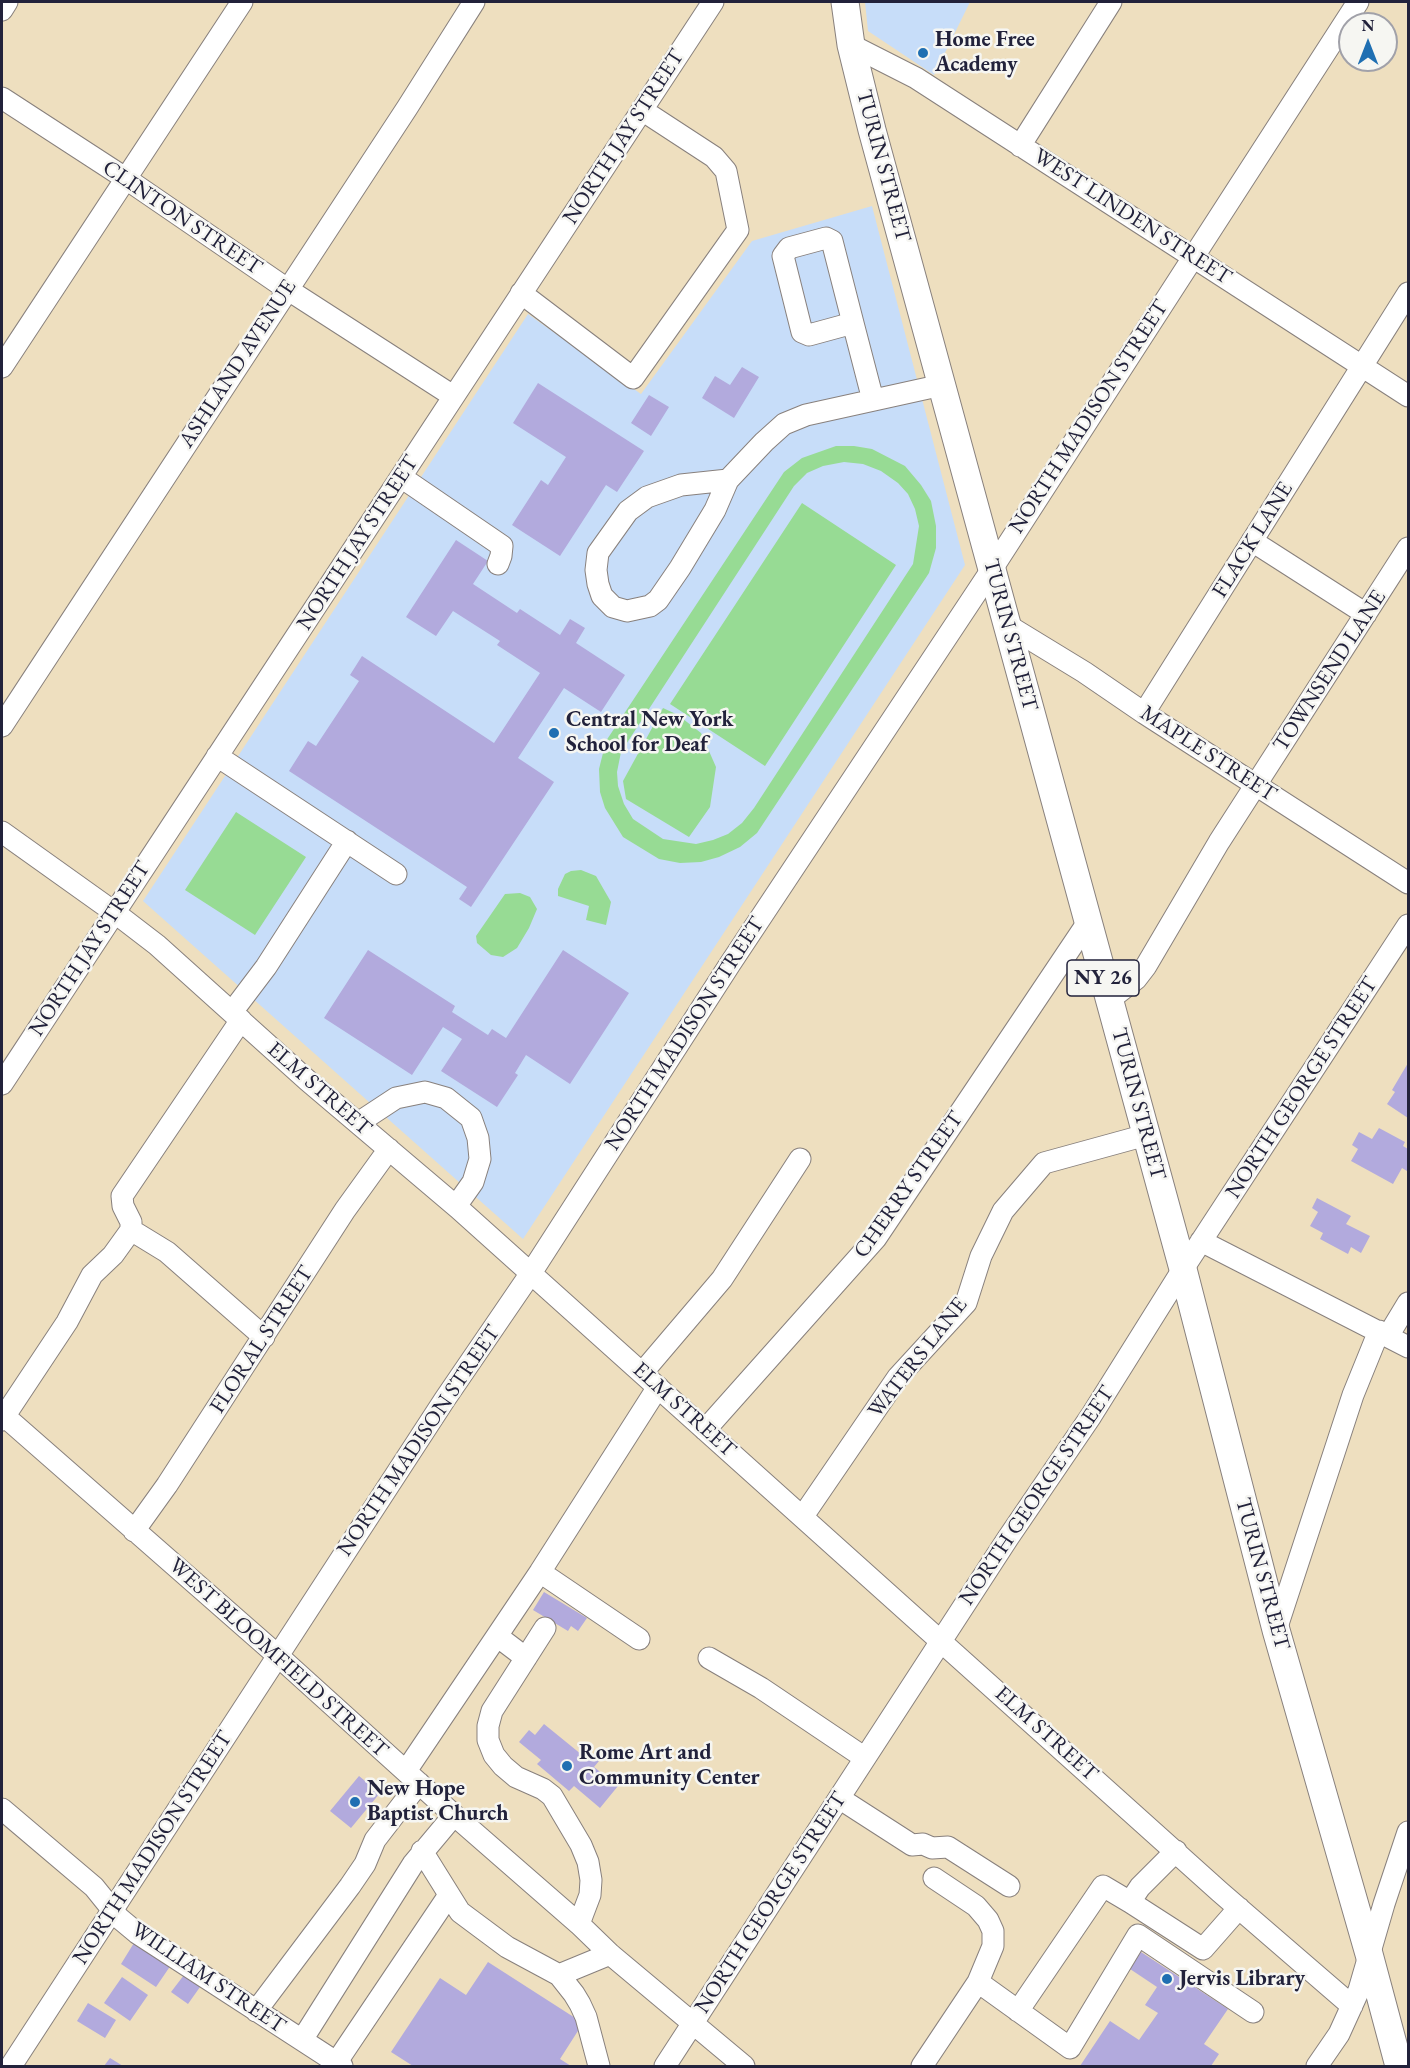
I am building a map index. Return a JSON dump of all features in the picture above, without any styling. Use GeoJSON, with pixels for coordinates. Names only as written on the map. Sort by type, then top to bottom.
{"type":"FeatureCollection","features":[{"type":"Feature","properties":{"kind":"main road","name":"TURIN STREET"},"geometry":{"type":"LineString","coordinates":[[845,2],[851,45],[1183,1269],[1276,1630],[1399,2067]]}},
{"type":"Feature","properties":{"kind":"street"},"geometry":{"type":"LineString","coordinates":[[2,10],[7,2]]}},
{"type":"Feature","properties":{"kind":"street"},"geometry":{"type":"LineString","coordinates":[[2,367],[242,2]]}},
{"type":"Feature","properties":{"kind":"street","name":"ASHLAND AVENUE"},"geometry":{"type":"LineString","coordinates":[[2,726],[474,2]]}},
{"type":"Feature","properties":{"kind":"street","name":"NORTH JAY STREET"},"geometry":{"type":"LineString","coordinates":[[2,1084],[713,2]]}},
{"type":"Feature","properties":{"kind":"street"},"geometry":{"type":"LineString","coordinates":[[1020,146],[1111,2]]}},
{"type":"Feature","properties":{"kind":"street","name":"NORTH MADISON STREET"},"geometry":{"type":"LineString","coordinates":[[11,2067],[277,1655],[445,1399],[531,1273],[729,964],[992,569],[1358,2]]}},
{"type":"Feature","properties":{"kind":"street","name":"WEST LINDEN STREET"},"geometry":{"type":"LineString","coordinates":[[851,45],[916,78],[1408,396]]}},
{"type":"Feature","properties":{"kind":"street","name":"CLINTON STREET"},"geometry":{"type":"LineString","coordinates":[[2,98],[125,178],[287,289],[453,396]]}},
{"type":"Feature","properties":{"kind":"street"},"geometry":{"type":"LineString","coordinates":[[521,293],[633,378],[738,230],[726,171],[714,157],[642,110]]}},
{"type":"Feature","properties":{"kind":"street"},"geometry":{"type":"LineString","coordinates":[[853,323],[809,335],[802,332],[783,256],[789,248],[826,238],[832,241],[873,400]]}},
{"type":"Feature","properties":{"kind":"street","name":"FLACK LANE"},"geometry":{"type":"LineString","coordinates":[[1144,713],[1408,293]]}},
{"type":"Feature","properties":{"kind":"street"},"geometry":{"type":"LineString","coordinates":[[728,480],[681,485],[647,496],[628,511],[598,553],[597,584],[602,596],[613,607],[627,611],[650,606],[658,600],[681,568],[715,510],[728,480],[784,424],[806,416],[942,385]]}},
{"type":"Feature","properties":{"kind":"street"},"geometry":{"type":"LineString","coordinates":[[401,477],[502,546],[498,564]]}},
{"type":"Feature","properties":{"kind":"street"},"geometry":{"type":"LineString","coordinates":[[1252,541],[1366,614]]}},
{"type":"Feature","properties":{"kind":"street","name":"TOWNSEND LANE"},"geometry":{"type":"LineString","coordinates":[[1109,1000],[1136,979],[1146,966],[1219,842],[1408,548]]}},
{"type":"Feature","properties":{"kind":"street","name":"MAPLE STREET"},"geometry":{"type":"LineString","coordinates":[[1007,625],[1084,672],[1408,883]]}},
{"type":"Feature","properties":{"kind":"street"},"geometry":{"type":"LineString","coordinates":[[218,756],[396,874]]}},
{"type":"Feature","properties":{"kind":"street","name":"ELM STREET"},"geometry":{"type":"LineString","coordinates":[[2,832],[157,945],[358,1123],[456,1206],[1239,1908],[1352,2006]]}},
{"type":"Feature","properties":{"kind":"street"},"geometry":{"type":"LineString","coordinates":[[2,1417],[67,1322],[92,1275],[112,1255],[131,1230],[131,1222],[123,1206],[122,1196],[346,841]]}},
{"type":"Feature","properties":{"kind":"street","name":"CHERRY STREET"},"geometry":{"type":"LineString","coordinates":[[705,1430],[876,1238],[1088,922]]}},
{"type":"Feature","properties":{"kind":"street","name":"NORTH GEORGE STREET"},"geometry":{"type":"LineString","coordinates":[[665,2067],[1008,1538],[1091,1416],[1201,1241],[1408,925]]}},
{"type":"Feature","properties":{"kind":"street"},"geometry":{"type":"LineString","coordinates":[[358,1123],[396,1098],[425,1092],[446,1098],[471,1119],[478,1138],[480,1159],[474,1182],[456,1206]]}},
{"type":"Feature","properties":{"kind":"street","name":"WATERS LANE"},"geometry":{"type":"LineString","coordinates":[[803,1516],[898,1377],[966,1303],[981,1256],[1003,1211],[1044,1163],[1146,1135]]}},
{"type":"Feature","properties":{"kind":"street","name":"FLORAL STREET"},"geometry":{"type":"LineString","coordinates":[[134,1531],[167,1485],[345,1210],[389,1149]]}},
{"type":"Feature","properties":{"kind":"street"},"geometry":{"type":"LineString","coordinates":[[256,2011],[365,1864],[375,1840],[412,1777],[497,1636],[540,1572],[650,1380],[722,1279],[800,1159]]}},
{"type":"Feature","properties":{"kind":"street"},"geometry":{"type":"LineString","coordinates":[[131,1230],[167,1252],[264,1337]]}},
{"type":"Feature","properties":{"kind":"street"},"geometry":{"type":"LineString","coordinates":[[1201,1241],[1408,1347]]}},
{"type":"Feature","properties":{"kind":"street"},"geometry":{"type":"LineString","coordinates":[[1276,1630],[1353,1395],[1384,1334],[1408,1303]]}},
{"type":"Feature","properties":{"kind":"street","name":"WEST BLOOMFIELD STREET"},"geometry":{"type":"LineString","coordinates":[[2,1417],[277,1655],[610,1954],[744,2067]]}},
{"type":"Feature","properties":{"kind":"street"},"geometry":{"type":"LineString","coordinates":[[540,1572],[639,1639]]}},
{"type":"Feature","properties":{"kind":"street"},"geometry":{"type":"LineString","coordinates":[[545,1628],[492,1712],[488,1726],[488,1740],[494,1755],[503,1767],[516,1777],[543,1789],[552,1796],[581,1845],[588,1862],[591,1880],[590,1894],[579,1924]]}},
{"type":"Feature","properties":{"kind":"street"},"geometry":{"type":"LineString","coordinates":[[497,1636],[526,1658]]}},
{"type":"Feature","properties":{"kind":"street"},"geometry":{"type":"LineString","coordinates":[[709,1658],[761,1688],[865,1758]]}},
{"type":"Feature","properties":{"kind":"street"},"geometry":{"type":"LineString","coordinates":[[839,1798],[912,1845],[923,1844],[932,1848],[948,1847],[1009,1886]]}},
{"type":"Feature","properties":{"kind":"street","name":"WILLIAM STREET"},"geometry":{"type":"LineString","coordinates":[[2,1809],[94,1887],[119,1918],[137,1933],[339,2065]]}},
{"type":"Feature","properties":{"kind":"street"},"geometry":{"type":"LineString","coordinates":[[302,2040],[422,1851],[454,1815]]}},
{"type":"Feature","properties":{"kind":"street"},"geometry":{"type":"LineString","coordinates":[[1317,2067],[1339,2034],[1359,1990],[1369,1954],[1404,1858],[1408,1832]]}},
{"type":"Feature","properties":{"kind":"street"},"geometry":{"type":"LineString","coordinates":[[422,1851],[460,1912],[507,1947],[559,1975],[580,2004],[586,2017],[598,2067]]}},
{"type":"Feature","properties":{"kind":"street"},"geometry":{"type":"LineString","coordinates":[[1130,1902],[1140,1887],[1176,1851]]}},
{"type":"Feature","properties":{"kind":"street"},"geometry":{"type":"LineString","coordinates":[[922,2067],[978,1983],[993,1946],[993,1931],[988,1920],[976,1906],[934,1878]]}},
{"type":"Feature","properties":{"kind":"street"},"geometry":{"type":"LineString","coordinates":[[1018,2011],[1103,1886],[1203,1949],[1239,1908]]}},
{"type":"Feature","properties":{"kind":"street"},"geometry":{"type":"LineString","coordinates":[[339,2065],[449,1895]]}},
{"type":"Feature","properties":{"kind":"street"},"geometry":{"type":"LineString","coordinates":[[978,1983],[1070,2048],[1151,1915]]}},
{"type":"Feature","properties":{"kind":"street"},"geometry":{"type":"LineString","coordinates":[[1138,1935],[1253,2012]]}},
{"type":"Feature","properties":{"kind":"street"},"geometry":{"type":"LineString","coordinates":[[559,1975],[610,1954]]}},
{"type":"Feature","properties":{"kind":"shaded area","name":"Home Free Academy"},"geometry":{"type":"Polygon","coordinates":[[[865,2],[970,2],[934,75],[868,31],[865,2]]]}},
{"type":"Feature","properties":{"kind":"shaded area","name":"Central New York School for Deaf"},"geometry":{"type":"Polygon","coordinates":[[[872,206],[965,565],[523,1239],[143,901],[528,314],[641,394],[752,241],[872,206]]]}},
{"type":"Feature","properties":{"kind":"green space"},"geometry":{"type":"Polygon","coordinates":[[[836,446],[854,446],[872,449],[905,466],[931,501],[936,526],[936,548],[929,573],[757,833],[740,847],[701,862],[680,863],[659,859],[623,837],[605,808],[600,792],[599,769],[606,741],[784,472],[802,458],[836,446]],[[844,462],[823,466],[807,473],[794,486],[621,752],[617,772],[618,786],[624,804],[633,819],[663,839],[696,844],[728,834],[742,823],[913,564],[919,526],[908,494],[898,483],[881,471],[863,464],[844,462]]]}},
{"type":"Feature","properties":{"kind":"green space"},"geometry":{"type":"Polygon","coordinates":[[[802,503],[896,565],[765,766],[670,704],[802,503]]]}},
{"type":"Feature","properties":{"kind":"green space"},"geometry":{"type":"Polygon","coordinates":[[[663,708],[678,715],[701,733],[716,767],[710,807],[689,837],[626,799],[623,781],[663,708]]]}},
{"type":"Feature","properties":{"kind":"green space"},"geometry":{"type":"Polygon","coordinates":[[[236,812],[306,857],[255,935],[185,890],[236,812]]]}},
{"type":"Feature","properties":{"kind":"green space"},"geometry":{"type":"Polygon","coordinates":[[[581,870],[596,876],[611,902],[606,925],[586,920],[589,906],[558,896],[558,889],[565,874],[581,870]]]}},
{"type":"Feature","properties":{"kind":"green space"},"geometry":{"type":"Polygon","coordinates":[[[520,893],[530,897],[537,909],[529,928],[517,948],[503,957],[491,955],[477,943],[476,936],[505,894],[520,893]]]}},
{"type":"Feature","properties":{"kind":"building"},"geometry":{"type":"Polygon","coordinates":[[[742,367],[759,377],[734,418],[702,398],[715,376],[730,385],[742,367]]]}},
{"type":"Feature","properties":{"kind":"building"},"geometry":{"type":"Polygon","coordinates":[[[538,383],[644,451],[617,492],[606,485],[560,556],[512,525],[541,480],[548,485],[566,457],[513,423],[538,383]]]}},
{"type":"Feature","properties":{"kind":"building"},"geometry":{"type":"Polygon","coordinates":[[[649,395],[669,407],[651,436],[631,423],[649,395]]]}},
{"type":"Feature","properties":{"kind":"building"},"geometry":{"type":"Polygon","coordinates":[[[456,540],[488,561],[473,584],[517,613],[520,609],[560,635],[570,619],[585,628],[576,643],[625,675],[601,712],[564,688],[518,758],[554,782],[471,907],[459,899],[467,887],[289,771],[308,741],[316,746],[359,681],[350,675],[362,656],[494,743],[540,673],[497,645],[500,641],[453,611],[436,636],[406,617],[456,540]]]}},
{"type":"Feature","properties":{"kind":"building"},"geometry":{"type":"Polygon","coordinates":[[[368,950],[455,1006],[452,1012],[488,1035],[492,1029],[506,1038],[563,950],[629,993],[570,1084],[526,1055],[515,1073],[518,1075],[497,1107],[441,1071],[462,1039],[443,1027],[412,1075],[324,1018],[368,950]]]}},
{"type":"Feature","properties":{"kind":"building"},"geometry":{"type":"Polygon","coordinates":[[[1408,1063],[1408,1118],[1387,1104],[1395,1092],[1392,1090],[1408,1063]]]}},
{"type":"Feature","properties":{"kind":"building"},"geometry":{"type":"Polygon","coordinates":[[[1379,1128],[1405,1142],[1403,1146],[1408,1149],[1407,1171],[1402,1168],[1393,1184],[1351,1161],[1358,1149],[1352,1145],[1359,1132],[1372,1139],[1379,1128]]]}},
{"type":"Feature","properties":{"kind":"building"},"geometry":{"type":"Polygon","coordinates":[[[1317,1198],[1351,1216],[1346,1224],[1370,1236],[1361,1253],[1351,1247],[1348,1254],[1320,1239],[1323,1233],[1310,1226],[1318,1212],[1312,1208],[1317,1198]]]}},
{"type":"Feature","properties":{"kind":"building"},"geometry":{"type":"Polygon","coordinates":[[[544,1592],[587,1618],[578,1631],[571,1626],[568,1631],[533,1610],[544,1592]]]}},
{"type":"Feature","properties":{"kind":"building"},"geometry":{"type":"Polygon","coordinates":[[[544,1724],[587,1759],[591,1755],[599,1761],[594,1767],[618,1786],[600,1808],[574,1786],[569,1791],[537,1764],[541,1760],[519,1742],[529,1730],[535,1735],[544,1724]]]}},
{"type":"Feature","properties":{"kind":"building","name":"New Hope Baptist Church"},"geometry":{"type":"Polygon","coordinates":[[[359,1776],[380,1793],[351,1828],[330,1811],[359,1776]]]}},
{"type":"Feature","properties":{"kind":"building"},"geometry":{"type":"Polygon","coordinates":[[[137,1938],[173,1962],[156,1987],[121,1964],[137,1938]]]}},
{"type":"Feature","properties":{"kind":"building","name":"Jervis Library"},"geometry":{"type":"Polygon","coordinates":[[[1141,1952],[1228,2009],[1204,2044],[1219,2054],[1211,2066],[1080,2066],[1110,2021],[1139,2040],[1158,2013],[1145,2005],[1157,1987],[1130,1969],[1141,1952]]]}},
{"type":"Feature","properties":{"kind":"building"},"geometry":{"type":"Polygon","coordinates":[[[488,1962],[583,2023],[560,2059],[571,2066],[413,2066],[391,2052],[440,1978],[466,1995],[488,1962]]]}},
{"type":"Feature","properties":{"kind":"building"},"geometry":{"type":"Polygon","coordinates":[[[184,1975],[200,1987],[188,2004],[171,1992],[184,1975]]]}},
{"type":"Feature","properties":{"kind":"building"},"geometry":{"type":"Polygon","coordinates":[[[122,1977],[148,1995],[130,2021],[104,2003],[122,1977]]]}},
{"type":"Feature","properties":{"kind":"building"},"geometry":{"type":"Polygon","coordinates":[[[88,2003],[116,2020],[105,2038],[77,2021],[88,2003]]]}},
{"type":"Feature","properties":{"kind":"building"},"geometry":{"type":"Polygon","coordinates":[[[110,2058],[123,2066],[104,2066],[110,2058]]]}},
{"type":"Feature","properties":{"kind":"place","name":"Home Free Academy"},"geometry":{"type":"Point","coordinates":[923,53]}},
{"type":"Feature","properties":{"kind":"place","name":"Central New York School for Deaf"},"geometry":{"type":"Point","coordinates":[554,733]}},
{"type":"Feature","properties":{"kind":"place","name":"Rome Art and Community Center"},"geometry":{"type":"Point","coordinates":[567,1766]}},
{"type":"Feature","properties":{"kind":"place","name":"New Hope Baptist Church"},"geometry":{"type":"Point","coordinates":[355,1802]}},
{"type":"Feature","properties":{"kind":"place","name":"Jervis Library"},"geometry":{"type":"Point","coordinates":[1167,1979]}}]}
